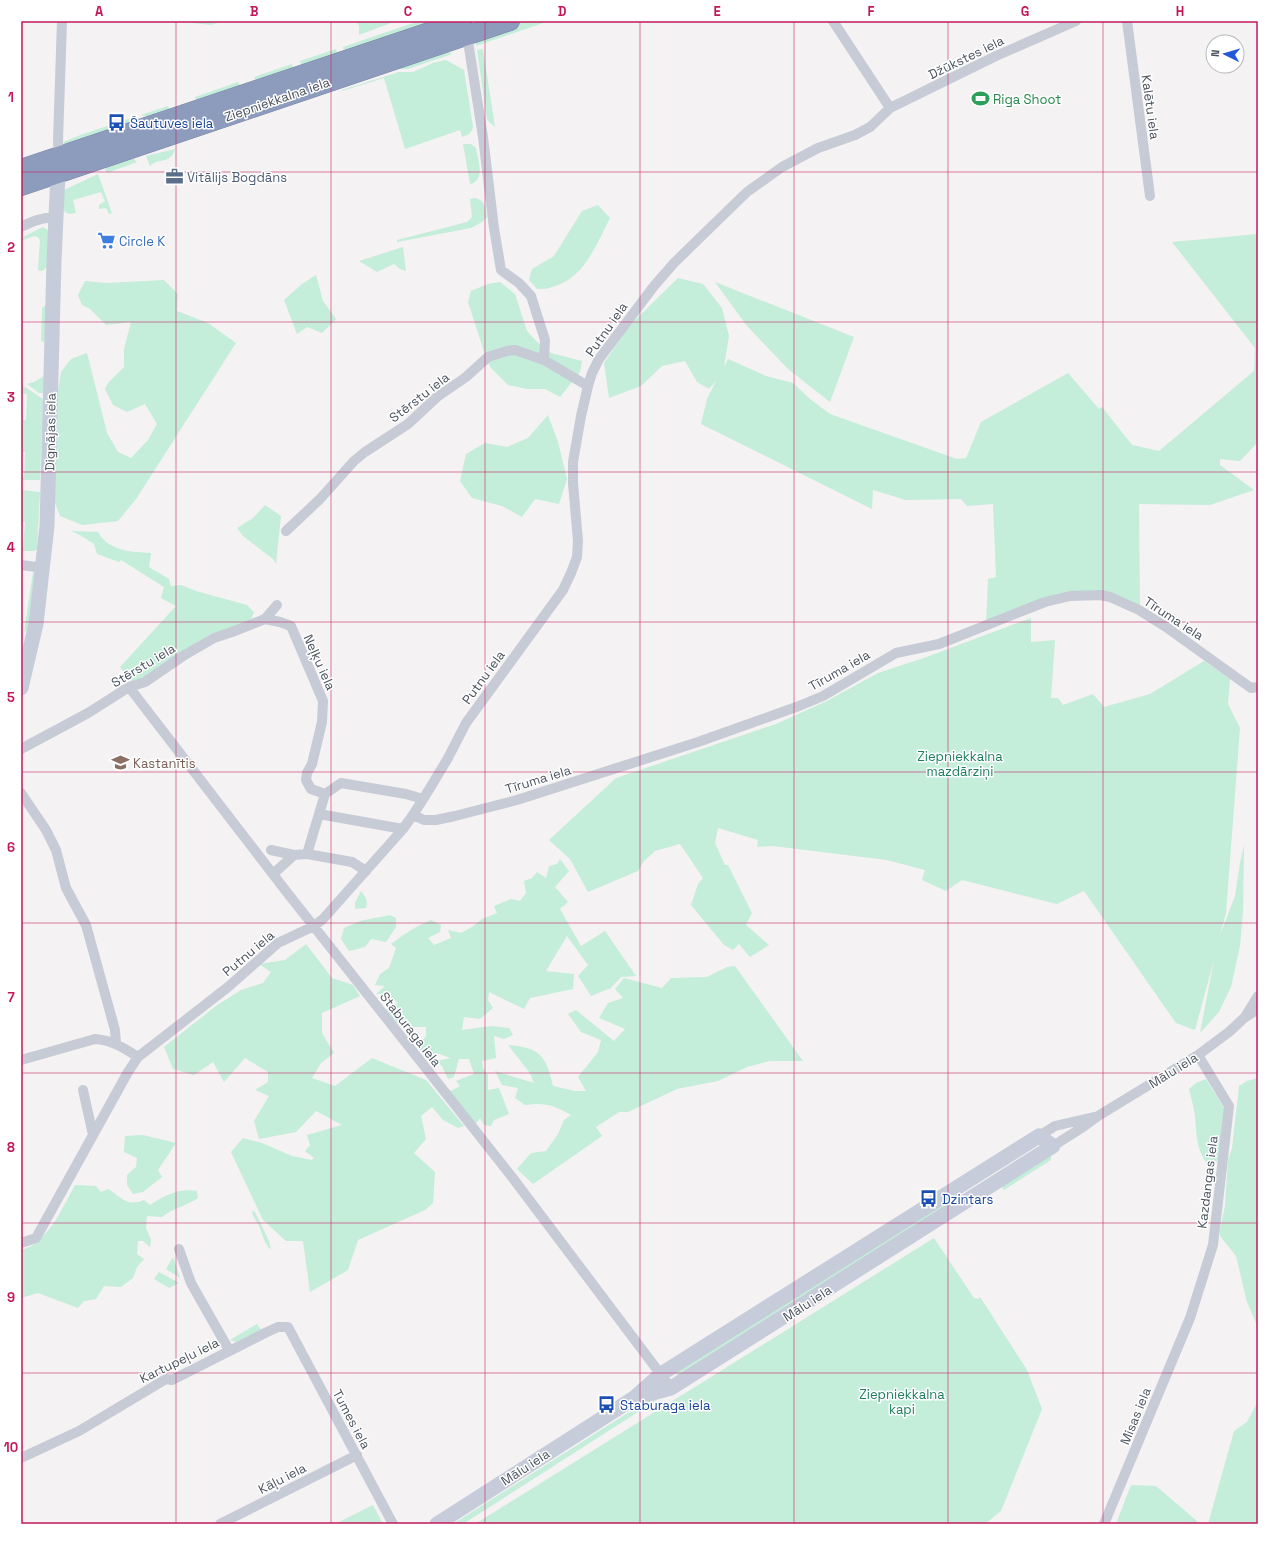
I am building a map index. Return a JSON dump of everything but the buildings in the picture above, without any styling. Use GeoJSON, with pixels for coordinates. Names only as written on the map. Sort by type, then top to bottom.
{"type":"FeatureCollection","features":[{"type":"Feature","properties":{"kind":"highway","name":"Ziepniekkalna iela"},"geometry":{"type":"LineString","coordinates":[[21,186],[59,165],[466,26],[510,21]]}},
{"type":"Feature","properties":{"kind":"highway","name":"Ziepniekkalna iela"},"geometry":{"type":"LineString","coordinates":[[21,168],[59,165]]}},
{"type":"Feature","properties":{"kind":"street"},"geometry":{"type":"LineString","coordinates":[[59,165],[58,141],[62,21]]}},
{"type":"Feature","properties":{"kind":"street"},"geometry":{"type":"LineString","coordinates":[[833,21],[890,108]]}},
{"type":"Feature","properties":{"kind":"street","name":"Džūkstes iela"},"geometry":{"type":"LineString","coordinates":[[890,108],[996,56],[1076,21]]}},
{"type":"Feature","properties":{"kind":"street","name":"Kalētu iela"},"geometry":{"type":"LineString","coordinates":[[1127,21],[1150,196]]}},
{"type":"Feature","properties":{"kind":"street"},"geometry":{"type":"LineString","coordinates":[[466,26],[501,270],[519,283],[531,296],[545,340],[544,360]]}},
{"type":"Feature","properties":{"kind":"street","name":"Putnu iela"},"geometry":{"type":"LineString","coordinates":[[21,1243],[36,1238],[138,1056],[228,987],[278,943],[314,926],[323,919],[403,829],[448,758],[466,723],[563,590],[577,557],[578,540],[573,483],[573,462],[588,386],[592,373],[599,359],[654,286],[747,192],[782,166],[804,154],[855,135],[870,127],[890,108]]}},
{"type":"Feature","properties":{"kind":"street","name":"Dignājas iela"},"geometry":{"type":"LineString","coordinates":[[21,688],[36,624],[44,568],[48,503],[56,218],[59,165]]}},
{"type":"Feature","properties":{"kind":"street"},"geometry":{"type":"LineString","coordinates":[[21,227],[36,219],[45,217],[56,218]]}},
{"type":"Feature","properties":{"kind":"street","name":"Stērstu iela"},"geometry":{"type":"LineString","coordinates":[[286,531],[320,499],[364,452],[408,424],[437,397],[466,377],[488,357],[507,351],[516,350],[544,360],[588,386]]}},
{"type":"Feature","properties":{"kind":"street"},"geometry":{"type":"LineString","coordinates":[[21,565],[44,568]]}},
{"type":"Feature","properties":{"kind":"street","name":"Tīruma iela"},"geometry":{"type":"LineString","coordinates":[[413,815],[424,820],[436,820],[455,816],[517,800],[698,742],[823,696],[896,653],[939,644],[1045,602],[1070,596],[1101,595],[1110,597],[1131,606],[1166,627],[1251,688],[1258,687]]}},
{"type":"Feature","properties":{"kind":"street","name":"Stērstu iela"},"geometry":{"type":"LineString","coordinates":[[21,748],[88,713],[129,687],[145,682],[183,656],[214,638],[265,619],[277,605]]}},
{"type":"Feature","properties":{"kind":"street","name":"Neļķu iela"},"geometry":{"type":"LineString","coordinates":[[265,619],[290,626],[323,701],[322,722],[312,764],[306,773],[306,780],[311,789],[325,794]]}},
{"type":"Feature","properties":{"kind":"street","name":"Staburaga iela"},"geometry":{"type":"LineString","coordinates":[[129,687],[273,874],[512,1177],[671,1388]]}},
{"type":"Feature","properties":{"kind":"street"},"geometry":{"type":"LineString","coordinates":[[306,854],[325,794],[341,783],[406,794],[423,799]]}},
{"type":"Feature","properties":{"kind":"street"},"geometry":{"type":"LineString","coordinates":[[21,793],[46,830],[56,850],[66,888],[86,925],[114,1030],[116,1043]]}},
{"type":"Feature","properties":{"kind":"street"},"geometry":{"type":"LineString","coordinates":[[319,814],[403,829]]}},
{"type":"Feature","properties":{"kind":"street"},"geometry":{"type":"LineString","coordinates":[[271,850],[294,855],[306,854],[352,862],[366,871]]}},
{"type":"Feature","properties":{"kind":"street"},"geometry":{"type":"LineString","coordinates":[[273,874],[294,855]]}},
{"type":"Feature","properties":{"kind":"street","name":"Mālu iela"},"geometry":{"type":"LineString","coordinates":[[1244,1018],[1258,996]]}},
{"type":"Feature","properties":{"kind":"street","name":"Mālu iela"},"geometry":{"type":"LineString","coordinates":[[634,1398],[671,1388],[1083,1128],[1098,1116],[1198,1055],[1229,1032],[1244,1018],[1258,1009]]}},
{"type":"Feature","properties":{"kind":"street"},"geometry":{"type":"LineString","coordinates":[[21,1060],[95,1039],[116,1043],[138,1056]]}},
{"type":"Feature","properties":{"kind":"street","name":"Kazdangas iela"},"geometry":{"type":"LineString","coordinates":[[1190,1318],[1213,1244],[1229,1106],[1198,1055]]}},
{"type":"Feature","properties":{"kind":"street"},"geometry":{"type":"LineString","coordinates":[[83,1090],[93,1135]]}},
{"type":"Feature","properties":{"kind":"street","name":"Mālu iela"},"geometry":{"type":"LineString","coordinates":[[437,1524],[634,1398],[661,1374],[1055,1126],[1098,1116]]}},
{"type":"Feature","properties":{"kind":"street"},"geometry":{"type":"LineString","coordinates":[[1039,1136],[1053,1146]]}},
{"type":"Feature","properties":{"kind":"street"},"geometry":{"type":"LineString","coordinates":[[966,1182],[976,1196]]}},
{"type":"Feature","properties":{"kind":"street"},"geometry":{"type":"LineString","coordinates":[[179,1249],[191,1283],[230,1350]]}},
{"type":"Feature","properties":{"kind":"street","name":"Misas iela"},"geometry":{"type":"LineString","coordinates":[[1104,1524],[1190,1318]]}},
{"type":"Feature","properties":{"kind":"street","name":"Kartupeļu iela"},"geometry":{"type":"LineString","coordinates":[[21,1458],[79,1431],[166,1379],[172,1380],[278,1327],[288,1327]]}},
{"type":"Feature","properties":{"kind":"street","name":"Tumes iela"},"geometry":{"type":"LineString","coordinates":[[288,1327],[393,1524]]}},
{"type":"Feature","properties":{"kind":"street","name":"Kāļu iela"},"geometry":{"type":"LineString","coordinates":[[220,1524],[356,1454]]}},
{"type":"Feature","properties":{"kind":"green space"},"geometry":{"type":"Polygon","coordinates":[[[191,21],[223,21],[211,25],[192,23],[191,21]]]}},
{"type":"Feature","properties":{"kind":"green space"},"geometry":{"type":"Polygon","coordinates":[[[356,21],[396,21],[359,35],[359,26],[356,21]]]}},
{"type":"Feature","properties":{"kind":"green space"},"geometry":{"type":"Polygon","coordinates":[[[419,21],[446,21],[345,55],[343,47],[419,21]]]}},
{"type":"Feature","properties":{"kind":"green space"},"geometry":{"type":"Polygon","coordinates":[[[524,21],[549,21],[476,46],[477,40],[482,36],[524,21]]]}},
{"type":"Feature","properties":{"kind":"green space"},"geometry":{"type":"Polygon","coordinates":[[[336,49],[338,57],[302,69],[300,61],[336,49]]]}},
{"type":"Feature","properties":{"kind":"green space"},"geometry":{"type":"Polygon","coordinates":[[[483,49],[495,127],[487,120],[477,50],[483,49]]]}},
{"type":"Feature","properties":{"kind":"green space"},"geometry":{"type":"Polygon","coordinates":[[[447,51],[452,54],[408,69],[396,69],[447,51]]]}},
{"type":"Feature","properties":{"kind":"green space"},"geometry":{"type":"Polygon","coordinates":[[[446,60],[464,70],[473,127],[466,136],[462,137],[460,130],[405,149],[384,78],[342,91],[399,72],[413,72],[433,63],[446,60]]]}},
{"type":"Feature","properties":{"kind":"green space"},"geometry":{"type":"Polygon","coordinates":[[[292,64],[294,72],[257,85],[254,77],[292,64]]]}},
{"type":"Feature","properties":{"kind":"green space"},"geometry":{"type":"Polygon","coordinates":[[[238,82],[242,89],[197,105],[195,97],[238,82]]]}},
{"type":"Feature","properties":{"kind":"green space"},"geometry":{"type":"Polygon","coordinates":[[[168,106],[170,110],[149,117],[141,115],[127,124],[66,146],[63,142],[83,134],[168,106]]]}},
{"type":"Feature","properties":{"kind":"green space"},"geometry":{"type":"Polygon","coordinates":[[[463,144],[471,144],[476,148],[480,169],[478,179],[470,184],[463,144]]]}},
{"type":"Feature","properties":{"kind":"green space"},"geometry":{"type":"Polygon","coordinates":[[[175,149],[170,157],[153,163],[150,166],[146,156],[175,149]]]}},
{"type":"Feature","properties":{"kind":"green space"},"geometry":{"type":"Polygon","coordinates":[[[133,158],[137,162],[107,173],[105,169],[110,165],[133,158]]]}},
{"type":"Feature","properties":{"kind":"green space"},"geometry":{"type":"Polygon","coordinates":[[[98,174],[112,213],[109,214],[106,208],[99,209],[99,205],[105,201],[101,192],[73,200],[76,213],[66,213],[63,208],[64,190],[98,174]]]}},
{"type":"Feature","properties":{"kind":"green space"},"geometry":{"type":"Polygon","coordinates":[[[475,198],[481,200],[485,207],[487,217],[482,222],[471,228],[397,242],[397,240],[467,222],[472,217],[470,199],[475,198]]]}},
{"type":"Feature","properties":{"kind":"green space"},"geometry":{"type":"Polygon","coordinates":[[[598,205],[610,218],[588,260],[573,277],[563,283],[548,288],[537,289],[529,280],[532,269],[554,256],[582,211],[598,205]]]}},
{"type":"Feature","properties":{"kind":"green space"},"geometry":{"type":"Polygon","coordinates":[[[43,227],[48,232],[50,244],[48,264],[42,271],[38,270],[40,240],[38,237],[34,236],[21,241],[21,238],[43,227]]]}},
{"type":"Feature","properties":{"kind":"green space"},"geometry":{"type":"Polygon","coordinates":[[[1258,234],[1258,442],[1240,461],[1220,459],[1220,465],[1254,490],[1210,505],[1139,504],[1140,606],[1076,591],[986,622],[988,579],[996,577],[993,504],[967,506],[961,499],[906,500],[873,490],[872,509],[701,424],[707,399],[716,381],[709,389],[697,382],[685,361],[662,366],[641,386],[609,398],[604,363],[629,326],[678,278],[703,284],[722,308],[729,336],[724,367],[728,359],[766,376],[793,383],[810,399],[830,414],[957,459],[966,458],[981,422],[1068,373],[1099,409],[1102,407],[1132,445],[1159,451],[1254,371],[1255,348],[1172,242],[1258,234]]]}},
{"type":"Feature","properties":{"kind":"green space"},"geometry":{"type":"Polygon","coordinates":[[[403,247],[406,271],[400,269],[394,264],[377,272],[359,261],[403,247]]]}},
{"type":"Feature","properties":{"kind":"green space"},"geometry":{"type":"Polygon","coordinates":[[[316,275],[323,301],[336,319],[322,333],[307,327],[297,334],[284,300],[302,284],[316,275]]]}},
{"type":"Feature","properties":{"kind":"green space"},"geometry":{"type":"Polygon","coordinates":[[[164,280],[178,294],[177,311],[208,323],[236,343],[136,499],[118,521],[82,525],[60,516],[54,500],[58,391],[61,372],[71,359],[87,353],[107,433],[118,452],[131,458],[148,440],[157,424],[145,404],[127,412],[113,405],[105,389],[108,383],[124,367],[124,349],[131,322],[106,325],[90,309],[82,305],[78,295],[85,281],[106,283],[164,280]]]}},
{"type":"Feature","properties":{"kind":"green space"},"geometry":{"type":"Polygon","coordinates":[[[500,282],[515,294],[527,331],[540,345],[551,353],[582,361],[580,372],[560,397],[545,389],[527,389],[508,385],[491,368],[487,361],[468,302],[471,291],[488,284],[500,282]]]}},
{"type":"Feature","properties":{"kind":"green space"},"geometry":{"type":"Polygon","coordinates":[[[715,282],[854,337],[830,402],[788,369],[747,326],[715,282]]]}},
{"type":"Feature","properties":{"kind":"green space"},"geometry":{"type":"Polygon","coordinates":[[[47,304],[46,342],[44,342],[41,341],[42,308],[47,304]]]}},
{"type":"Feature","properties":{"kind":"green space"},"geometry":{"type":"Polygon","coordinates":[[[44,376],[43,393],[39,393],[27,384],[34,382],[44,376]]]}},
{"type":"Feature","properties":{"kind":"green space"},"geometry":{"type":"Polygon","coordinates":[[[21,386],[43,399],[40,480],[21,480],[21,478],[24,478],[25,452],[21,452],[22,420],[26,420],[27,394],[21,394],[21,386]]]}},
{"type":"Feature","properties":{"kind":"green space"},"geometry":{"type":"Polygon","coordinates":[[[548,415],[558,442],[567,479],[559,504],[535,499],[522,517],[502,506],[472,498],[460,481],[466,454],[485,443],[507,447],[528,438],[548,415]]]}},
{"type":"Feature","properties":{"kind":"green space"},"geometry":{"type":"Polygon","coordinates":[[[21,490],[40,492],[37,549],[34,551],[23,551],[21,548],[23,548],[25,522],[21,522],[21,490]]]}},
{"type":"Feature","properties":{"kind":"green space"},"geometry":{"type":"Polygon","coordinates":[[[265,505],[281,516],[276,564],[273,559],[243,536],[237,528],[253,518],[265,505]]]}},
{"type":"Feature","properties":{"kind":"green space"},"geometry":{"type":"Polygon","coordinates":[[[71,531],[98,532],[102,538],[114,547],[129,551],[151,553],[149,567],[169,579],[171,586],[181,585],[196,591],[247,605],[254,612],[250,622],[234,629],[212,633],[170,659],[144,679],[132,682],[120,667],[176,606],[161,598],[164,587],[121,560],[119,562],[97,554],[94,544],[71,531]]]}},
{"type":"Feature","properties":{"kind":"green space"},"geometry":{"type":"Polygon","coordinates":[[[33,572],[36,575],[28,630],[24,632],[33,572]]]}},
{"type":"Feature","properties":{"kind":"green space","name":"Ziepniekkalna mazdārziņi"},"geometry":{"type":"Polygon","coordinates":[[[1031,618],[1031,642],[1055,640],[1051,698],[1058,698],[1063,705],[1093,694],[1104,707],[1150,694],[1204,661],[1230,679],[1228,704],[1240,728],[1226,913],[1220,935],[1235,896],[1244,845],[1243,912],[1240,946],[1231,987],[1219,1012],[1200,1033],[1214,960],[1195,1030],[1176,1023],[1084,891],[1057,904],[962,880],[946,891],[922,880],[925,870],[887,860],[773,846],[757,847],[758,840],[718,828],[715,843],[725,865],[728,865],[752,913],[746,925],[769,945],[750,957],[739,944],[733,950],[724,945],[691,905],[698,884],[703,878],[680,844],[655,851],[644,861],[638,871],[588,892],[570,859],[549,840],[616,778],[776,724],[827,701],[878,673],[924,658],[1031,618]]]}},
{"type":"Feature","properties":{"kind":"green space"},"geometry":{"type":"Polygon","coordinates":[[[560,859],[569,871],[555,887],[568,902],[560,909],[581,946],[605,931],[636,976],[621,977],[611,988],[591,996],[578,976],[588,965],[567,936],[546,971],[574,974],[573,989],[530,998],[524,1009],[489,992],[488,1000],[493,1008],[480,1019],[464,1017],[462,1030],[491,1026],[509,1028],[513,1035],[504,1039],[494,1036],[496,1058],[482,1061],[483,1068],[488,1075],[488,1090],[499,1088],[509,1114],[494,1120],[491,1126],[484,1125],[480,1118],[475,1125],[449,1092],[460,1086],[456,1081],[474,1074],[469,1059],[459,1059],[454,1077],[448,1079],[442,1066],[436,1061],[451,1058],[439,1054],[426,1055],[417,1047],[426,1036],[426,1027],[401,1027],[385,1010],[398,1003],[386,994],[376,994],[385,986],[375,985],[380,974],[389,968],[396,948],[391,944],[405,934],[431,920],[441,925],[440,932],[428,938],[434,945],[451,938],[448,930],[461,933],[482,919],[497,913],[494,906],[511,899],[520,901],[526,893],[524,881],[532,878],[537,872],[546,878],[549,866],[557,864],[560,859]]]}},
{"type":"Feature","properties":{"kind":"green space"},"geometry":{"type":"Polygon","coordinates":[[[361,891],[366,899],[366,908],[355,909],[355,903],[361,891]]]}},
{"type":"Feature","properties":{"kind":"green space"},"geometry":{"type":"Polygon","coordinates":[[[390,915],[396,918],[396,927],[386,942],[371,939],[365,947],[349,951],[341,939],[344,928],[360,921],[390,915]]]}},
{"type":"Feature","properties":{"kind":"green space"},"geometry":{"type":"Polygon","coordinates":[[[306,944],[332,978],[353,985],[360,996],[322,1013],[322,1033],[334,1053],[321,1063],[312,1078],[335,1086],[372,1058],[426,1080],[464,1126],[458,1128],[443,1120],[432,1107],[421,1116],[426,1139],[414,1153],[435,1172],[433,1203],[425,1210],[358,1240],[348,1270],[310,1292],[303,1241],[286,1241],[263,1220],[231,1152],[243,1138],[262,1143],[292,1156],[312,1160],[314,1158],[305,1151],[310,1145],[307,1135],[342,1125],[316,1111],[296,1132],[259,1139],[254,1121],[269,1096],[255,1090],[268,1082],[268,1072],[245,1058],[224,1082],[213,1062],[194,1075],[173,1069],[164,1047],[216,1006],[241,990],[263,983],[271,972],[259,964],[285,960],[306,944]]]}},
{"type":"Feature","properties":{"kind":"green space"},"geometry":{"type":"Polygon","coordinates":[[[735,966],[803,1061],[770,1061],[747,1067],[718,1081],[677,1089],[628,1112],[619,1112],[596,1127],[602,1136],[533,1184],[517,1169],[531,1153],[546,1151],[558,1134],[564,1120],[571,1115],[549,1105],[525,1105],[515,1098],[518,1088],[502,1085],[495,1071],[534,1083],[530,1073],[508,1045],[528,1048],[540,1055],[548,1067],[553,1086],[575,1091],[586,1091],[578,1077],[598,1052],[601,1040],[581,1032],[568,1014],[576,1010],[614,1041],[625,1029],[599,1018],[608,1003],[623,998],[615,989],[624,978],[662,988],[671,978],[707,977],[727,967],[735,966]]]}},
{"type":"Feature","properties":{"kind":"green space"},"geometry":{"type":"Polygon","coordinates":[[[1258,1078],[1258,1328],[1247,1302],[1236,1256],[1220,1236],[1220,1229],[1225,1206],[1228,1160],[1232,1148],[1239,1086],[1247,1081],[1258,1078]]]}},
{"type":"Feature","properties":{"kind":"green space"},"geometry":{"type":"Polygon","coordinates":[[[1206,1079],[1224,1108],[1219,1158],[1211,1169],[1202,1156],[1198,1144],[1195,1113],[1189,1089],[1196,1083],[1206,1079]]]}},
{"type":"Feature","properties":{"kind":"green space"},"geometry":{"type":"Polygon","coordinates":[[[143,1135],[176,1143],[158,1170],[162,1177],[143,1192],[133,1194],[127,1185],[127,1175],[136,1167],[137,1158],[124,1152],[125,1136],[143,1135]]]}},
{"type":"Feature","properties":{"kind":"green space"},"geometry":{"type":"Polygon","coordinates":[[[1051,1154],[1051,1160],[1004,1190],[1001,1186],[1051,1154]]]}},
{"type":"Feature","properties":{"kind":"green space"},"geometry":{"type":"Polygon","coordinates":[[[75,1185],[96,1186],[101,1192],[108,1189],[129,1202],[144,1200],[150,1205],[167,1195],[179,1191],[197,1191],[198,1198],[162,1217],[147,1216],[146,1228],[151,1240],[150,1247],[143,1241],[138,1241],[137,1254],[144,1259],[137,1267],[133,1278],[121,1287],[104,1286],[96,1299],[84,1301],[78,1308],[38,1293],[21,1298],[21,1250],[39,1240],[46,1233],[53,1224],[75,1185]]]}},
{"type":"Feature","properties":{"kind":"green space"},"geometry":{"type":"Polygon","coordinates":[[[957,1193],[961,1200],[677,1376],[676,1370],[957,1193]]]}},
{"type":"Feature","properties":{"kind":"green space"},"geometry":{"type":"Polygon","coordinates":[[[252,1211],[255,1212],[269,1241],[271,1250],[265,1242],[252,1211]]]}},
{"type":"Feature","properties":{"kind":"green space","name":"Ziepniekkalna kapi"},"geometry":{"type":"Polygon","coordinates":[[[934,1238],[974,1298],[978,1299],[980,1297],[1027,1370],[1042,1409],[1001,1511],[985,1524],[475,1524],[934,1238]]]}},
{"type":"Feature","properties":{"kind":"green space"},"geometry":{"type":"Polygon","coordinates":[[[173,1257],[180,1278],[166,1269],[173,1257]]]}},
{"type":"Feature","properties":{"kind":"green space"},"geometry":{"type":"Polygon","coordinates":[[[159,1272],[179,1283],[169,1288],[154,1279],[159,1272]]]}},
{"type":"Feature","properties":{"kind":"green space"},"geometry":{"type":"Polygon","coordinates":[[[257,1324],[261,1330],[236,1342],[230,1340],[257,1324]]]}},
{"type":"Feature","properties":{"kind":"green space"},"geometry":{"type":"Polygon","coordinates":[[[663,1395],[463,1524],[453,1524],[626,1414],[663,1395]]]}},
{"type":"Feature","properties":{"kind":"green space"},"geometry":{"type":"Polygon","coordinates":[[[1258,1401],[1258,1524],[1208,1524],[1234,1431],[1247,1422],[1258,1401]]]}},
{"type":"Feature","properties":{"kind":"green space"},"geometry":{"type":"Polygon","coordinates":[[[1131,1485],[1156,1486],[1197,1521],[1197,1524],[1116,1524],[1131,1485]]]}},
{"type":"Feature","properties":{"kind":"green space"},"geometry":{"type":"Polygon","coordinates":[[[373,1505],[383,1524],[335,1524],[373,1505]]]}},
{"type":"Feature","properties":{"kind":"place","name":"Riga Shoot"},"geometry":{"type":"Point","coordinates":[980,99]}},
{"type":"Feature","properties":{"kind":"place","name":"Šautuves iela"},"geometry":{"type":"Point","coordinates":[117,123]}},
{"type":"Feature","properties":{"kind":"place","name":"Vitālijs Bogdāns"},"geometry":{"type":"Point","coordinates":[174,177]}},
{"type":"Feature","properties":{"kind":"place","name":"Circle K"},"geometry":{"type":"Point","coordinates":[106,241]}},
{"type":"Feature","properties":{"kind":"place","name":"Kastanītis"},"geometry":{"type":"Point","coordinates":[120,763]}},
{"type":"Feature","properties":{"kind":"place","name":"Dzintars"},"geometry":{"type":"Point","coordinates":[929,1199]}},
{"type":"Feature","properties":{"kind":"place","name":"Staburaga iela"},"geometry":{"type":"Point","coordinates":[607,1405]}}]}
